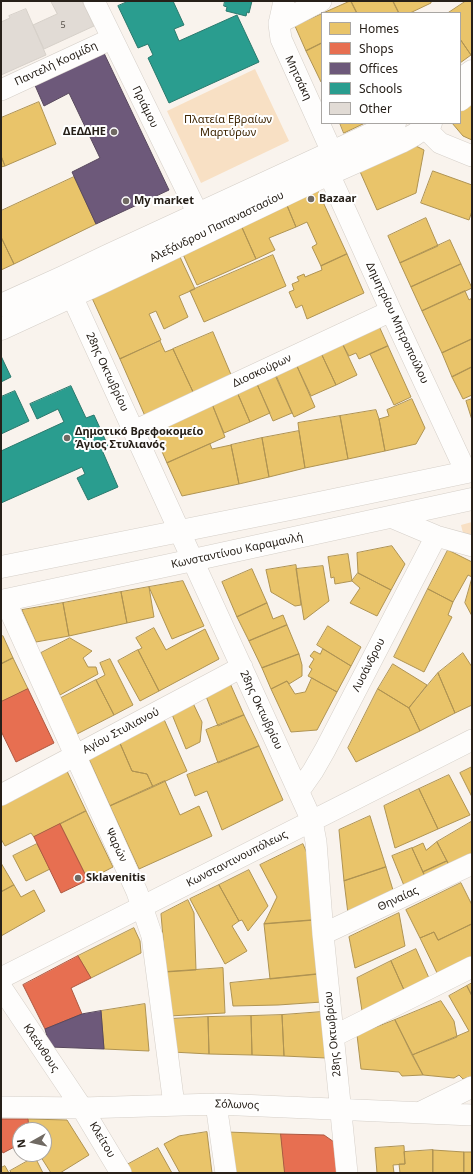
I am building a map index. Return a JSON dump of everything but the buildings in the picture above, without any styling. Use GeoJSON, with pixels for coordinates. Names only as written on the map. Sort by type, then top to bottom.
{"type":"FeatureCollection","features":[{"type":"Feature","properties":{"kind":"main road"},"geometry":{"type":"LineString","coordinates":[[461,79],[472,71]]}},
{"type":"Feature","properties":{"kind":"main road"},"geometry":{"type":"LineString","coordinates":[[461,99],[472,90]]}},
{"type":"Feature","properties":{"kind":"main road","name":"Αλεξάνδρου Παπαναστασίου"},"geometry":{"type":"LineString","coordinates":[[1,305],[393,124]]}},
{"type":"Feature","properties":{"kind":"main road","name":"Αλεξάνδρου Παπαναστασίου"},"geometry":{"type":"LineString","coordinates":[[1,329],[72,297],[329,174],[401,142],[428,126]]}},
{"type":"Feature","properties":{"kind":"main road"},"geometry":{"type":"LineString","coordinates":[[1,567],[469,471]]}},
{"type":"Feature","properties":{"kind":"main road","name":"Κωνσταντίνου Καραμανλή"},"geometry":{"type":"LineString","coordinates":[[3,600],[472,499]]}},
{"type":"Feature","properties":{"kind":"street","name":"Πριάμου"},"geometry":{"type":"LineString","coordinates":[[94,1],[111,39],[198,214]]}},
{"type":"Feature","properties":{"kind":"street","name":"Μητσάκη"},"geometry":{"type":"LineString","coordinates":[[284,1],[279,23],[279,31],[284,49],[332,152]]}},
{"type":"Feature","properties":{"kind":"street"},"geometry":{"type":"LineString","coordinates":[[279,23],[321,1]]}},
{"type":"Feature","properties":{"kind":"street","name":"Παντελή Κοσμίδη"},"geometry":{"type":"LineString","coordinates":[[1,90],[111,39]]}},
{"type":"Feature","properties":{"kind":"street"},"geometry":{"type":"LineString","coordinates":[[428,126],[440,143],[472,156]]}},
{"type":"Feature","properties":{"kind":"street","name":"Δημητρίου Μητροπούλου"},"geometry":{"type":"LineString","coordinates":[[329,174],[391,311],[469,471]]}},
{"type":"Feature","properties":{"kind":"street","name":"28ης Οκτωβρίου"},"geometry":{"type":"LineString","coordinates":[[63,277],[312,821],[316,842],[323,934],[347,1173]]}},
{"type":"Feature","properties":{"kind":"street","name":"Διοσκούρων"},"geometry":{"type":"LineString","coordinates":[[134,431],[391,311]]}},
{"type":"Feature","properties":{"kind":"street"},"geometry":{"type":"LineString","coordinates":[[391,517],[436,536],[472,546]]}},
{"type":"Feature","properties":{"kind":"street","name":"Λυσάνδρου"},"geometry":{"type":"LineString","coordinates":[[299,791],[325,750],[436,536]]}},
{"type":"Feature","properties":{"kind":"street","name":"Ψαρών"},"geometry":{"type":"LineString","coordinates":[[3,600],[138,892],[152,936],[174,1105]]}},
{"type":"Feature","properties":{"kind":"street","name":"Αγίου Στυλιανού"},"geometry":{"type":"LineString","coordinates":[[1,795],[242,667]]}},
{"type":"Feature","properties":{"kind":"street","name":"Κωνσταντινουπόλεως"},"geometry":{"type":"LineString","coordinates":[[1,978],[472,740]]}},
{"type":"Feature","properties":{"kind":"street","name":"Θηναίας"},"geometry":{"type":"LineString","coordinates":[[323,934],[472,864]]}},
{"type":"Feature","properties":{"kind":"street"},"geometry":{"type":"LineString","coordinates":[[334,1036],[472,967]]}},
{"type":"Feature","properties":{"kind":"street","name":"Κλεάνθους"},"geometry":{"type":"LineString","coordinates":[[1,987],[82,1108]]}},
{"type":"Feature","properties":{"kind":"street"},"geometry":{"type":"LineString","coordinates":[[420,1113],[472,1087]]}},
{"type":"Feature","properties":{"kind":"street"},"geometry":{"type":"LineString","coordinates":[[216,1104],[226,1173]]}},
{"type":"Feature","properties":{"kind":"street","name":"Σόλωνος"},"geometry":{"type":"LineString","coordinates":[[1,1107],[82,1108],[216,1104],[472,1115]]}},
{"type":"Feature","properties":{"kind":"street","name":"Κλείτου"},"geometry":{"type":"LineString","coordinates":[[82,1108],[113,1170]]}},
{"type":"Feature","properties":{"kind":"green space","name":"Πλατεία Εβραίων Μαρτύρων"},"geometry":{"type":"Polygon","coordinates":[[[255,69],[289,141],[201,183],[167,111],[255,69]]]}},
{"type":"Feature","properties":{"kind":"green space"},"geometry":{"type":"Polygon","coordinates":[[[472,522],[472,540],[464,537],[461,525],[472,522]]]}},
{"type":"Feature","properties":{"kind":"place","name":"ΔΕΔΔΗΕ"},"geometry":{"type":"Point","coordinates":[114,132]}},
{"type":"Feature","properties":{"kind":"place","name":"Bazaar"},"geometry":{"type":"Point","coordinates":[311,199]}},
{"type":"Feature","properties":{"kind":"place","name":"My market"},"geometry":{"type":"Point","coordinates":[126,201]}},
{"type":"Feature","properties":{"kind":"place","name":"Δημοτικό Βρεφοκομείο Άγιος Στυλιανός"},"geometry":{"type":"Point","coordinates":[67,438]}},
{"type":"Feature","properties":{"kind":"place","name":"Sklavenitis"},"geometry":{"type":"Point","coordinates":[78,878]}}]}
